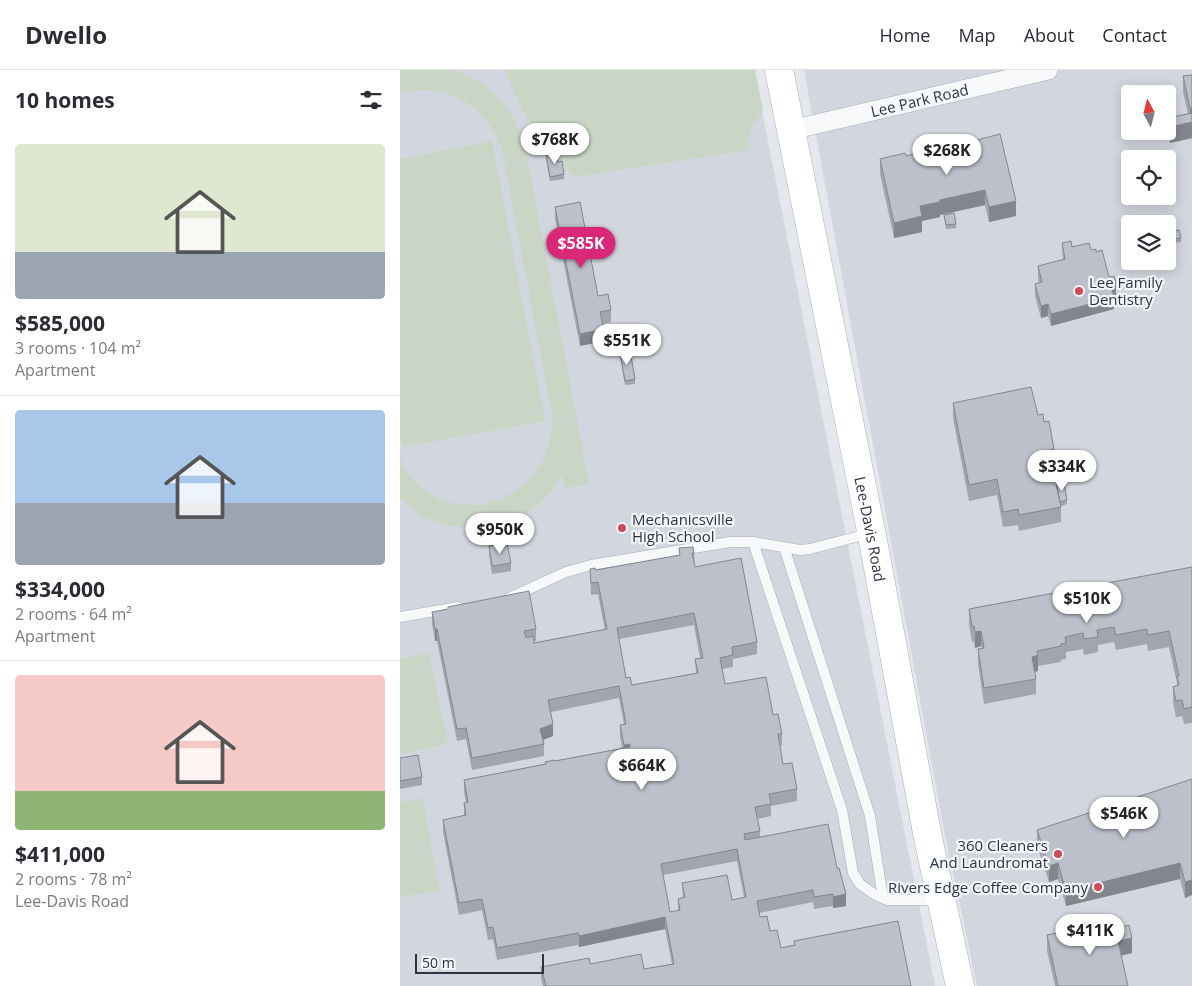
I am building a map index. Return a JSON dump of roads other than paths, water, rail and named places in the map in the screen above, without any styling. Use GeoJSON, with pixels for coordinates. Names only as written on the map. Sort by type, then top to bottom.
{"type":"FeatureCollection","features":[{"type":"Feature","properties":{"kind":"main road","name":"Lee-Davis Road"},"geometry":{"type":"LineString","coordinates":[[780,70],[871,533],[928,838],[960,986]]}},
{"type":"Feature","properties":{"kind":"street","name":"Lee Park Road"},"geometry":{"type":"LineString","coordinates":[[791,130],[1048,70]]}},
{"type":"Feature","properties":{"kind":"lane"},"geometry":{"type":"LineString","coordinates":[[497,601],[506,599],[566,572],[591,565],[730,542],[752,542],[800,550],[810,549],[871,533]]}},
{"type":"Feature","properties":{"kind":"lane"},"geometry":{"type":"LineString","coordinates":[[752,542],[842,810],[853,873],[860,884],[887,900],[941,900]]}},
{"type":"Feature","properties":{"kind":"lane"},"geometry":{"type":"LineString","coordinates":[[784,547],[870,816],[883,898]]}},
{"type":"Feature","properties":{"kind":"lane"},"geometry":{"type":"LineString","coordinates":[[400,617],[468,606]]}},
{"type":"Feature","properties":{"kind":"place","name":"Lee Family Dentistry"},"geometry":{"type":"Point","coordinates":[1079,291]}},
{"type":"Feature","properties":{"kind":"place","name":"Mechanicsville High School"},"geometry":{"type":"Point","coordinates":[622,528]}},
{"type":"Feature","properties":{"kind":"place","name":"360 Cleaners And Laundromat"},"geometry":{"type":"Point","coordinates":[1058,854]}},
{"type":"Feature","properties":{"kind":"place","name":"Rivers Edge Coffee Company"},"geometry":{"type":"Point","coordinates":[1098,887]}}]}
